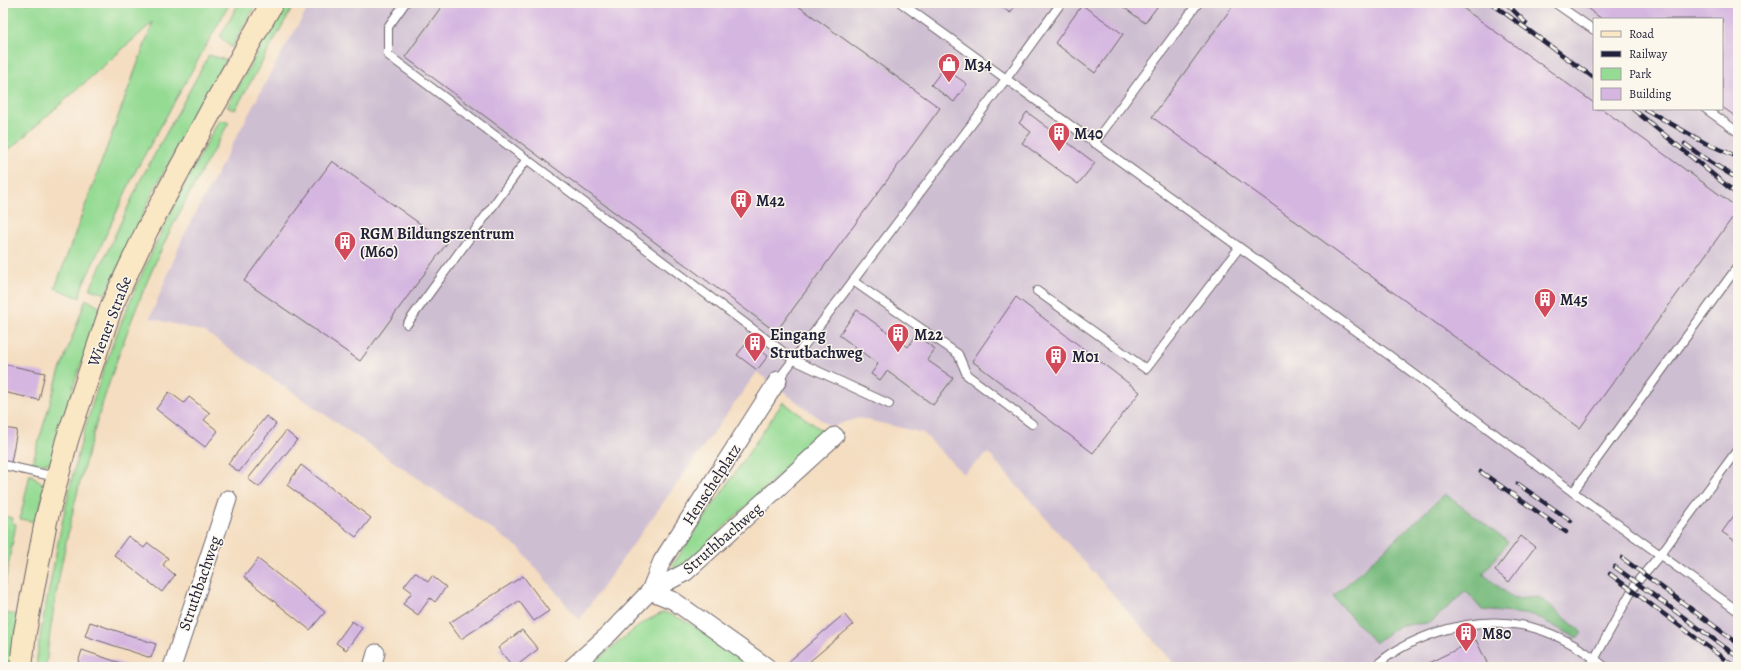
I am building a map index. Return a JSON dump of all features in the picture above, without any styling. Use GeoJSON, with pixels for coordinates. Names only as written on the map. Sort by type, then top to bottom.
{"type":"FeatureCollection","features":[{"type":"Feature","properties":{"kind":"main road","name":"Wiener Straße"},"geometry":{"type":"LineString","coordinates":[[22,667],[25,632],[44,533],[57,478],[67,440],[112,305],[148,230],[187,156],[272,3]]}},
{"type":"Feature","properties":{"kind":"street","name":"Henschelplatz"},"geometry":{"type":"LineString","coordinates":[[650,591],[662,561],[778,380]]}},
{"type":"Feature","properties":{"kind":"street","name":"Struthbachweg"},"geometry":{"type":"LineString","coordinates":[[572,667],[609,634],[650,591],[686,572],[835,436]]}},
{"type":"Feature","properties":{"kind":"street","name":"Struthbachweg"},"geometry":{"type":"LineString","coordinates":[[172,667],[228,499]]}},
{"type":"Feature","properties":{"kind":"street"},"geometry":{"type":"LineString","coordinates":[[650,591],[674,601],[767,667]]}},
{"type":"Feature","properties":{"kind":"lane"},"geometry":{"type":"LineString","coordinates":[[406,3],[388,27],[388,55],[794,360],[888,404]]}},
{"type":"Feature","properties":{"kind":"lane"},"geometry":{"type":"LineString","coordinates":[[901,3],[1390,356],[1573,492],[1738,611]]}},
{"type":"Feature","properties":{"kind":"lane"},"geometry":{"type":"LineString","coordinates":[[778,380],[1006,79],[1061,3]]}},
{"type":"Feature","properties":{"kind":"lane"},"geometry":{"type":"LineString","coordinates":[[1094,143],[1198,3]]}},
{"type":"Feature","properties":{"kind":"lane"},"geometry":{"type":"LineString","coordinates":[[1555,3],[1593,29]]}},
{"type":"Feature","properties":{"kind":"lane"},"geometry":{"type":"LineString","coordinates":[[1707,110],[1738,132]]}},
{"type":"Feature","properties":{"kind":"lane"},"geometry":{"type":"LineString","coordinates":[[407,324],[527,159]]}},
{"type":"Feature","properties":{"kind":"lane"},"geometry":{"type":"LineString","coordinates":[[1037,290],[1146,369],[1239,248]]}},
{"type":"Feature","properties":{"kind":"lane"},"geometry":{"type":"LineString","coordinates":[[1573,492],[1738,266]]}},
{"type":"Feature","properties":{"kind":"lane"},"geometry":{"type":"LineString","coordinates":[[853,280],[958,354],[967,375],[1032,424]]}},
{"type":"Feature","properties":{"kind":"lane"},"geometry":{"type":"LineString","coordinates":[[1590,667],[1631,590],[1660,555],[1738,449]]}},
{"type":"Feature","properties":{"kind":"lane"},"geometry":{"type":"LineString","coordinates":[[3,465],[57,478]]}},
{"type":"Feature","properties":{"kind":"lane"},"geometry":{"type":"LineString","coordinates":[[1375,667],[1387,655],[1420,639],[1454,626],[1490,621],[1529,626],[1558,636],[1605,667]]}},
{"type":"Feature","properties":{"kind":"shaded area"},"geometry":{"type":"Polygon","coordinates":[[[311,3],[1738,3],[1738,667],[1177,667],[988,453],[963,474],[923,433],[859,418],[842,423],[832,428],[757,372],[579,620],[519,548],[205,332],[150,318],[182,239],[277,61],[311,3]]]}},
{"type":"Feature","properties":{"kind":"green space"},"geometry":{"type":"Polygon","coordinates":[[[3,3],[230,3],[135,172],[81,289],[80,298],[55,288],[153,22],[3,155],[3,3]]]}},
{"type":"Feature","properties":{"kind":"green space"},"geometry":{"type":"Polygon","coordinates":[[[239,3],[257,3],[232,48],[220,37],[239,3]]]}},
{"type":"Feature","properties":{"kind":"green space"},"geometry":{"type":"Polygon","coordinates":[[[285,3],[295,3],[235,110],[227,107],[285,3]]]}},
{"type":"Feature","properties":{"kind":"green space"},"geometry":{"type":"Polygon","coordinates":[[[209,55],[226,60],[155,188],[106,294],[90,289],[140,181],[209,55]]]}},
{"type":"Feature","properties":{"kind":"green space"},"geometry":{"type":"Polygon","coordinates":[[[219,120],[229,122],[164,243],[139,301],[110,381],[74,505],[57,589],[46,667],[36,667],[43,618],[71,482],[86,425],[104,369],[137,285],[176,202],[219,120]]]}},
{"type":"Feature","properties":{"kind":"green space"},"geometry":{"type":"Polygon","coordinates":[[[86,299],[101,308],[76,378],[51,463],[32,464],[58,376],[86,299]]]}},
{"type":"Feature","properties":{"kind":"green space"},"geometry":{"type":"Polygon","coordinates":[[[783,402],[824,432],[682,567],[677,570],[672,566],[783,402]]]}},
{"type":"Feature","properties":{"kind":"green space"},"geometry":{"type":"Polygon","coordinates":[[[30,474],[45,485],[37,522],[20,519],[30,474]]]}},
{"type":"Feature","properties":{"kind":"green space"},"geometry":{"type":"Polygon","coordinates":[[[1445,494],[1508,542],[1483,574],[1514,599],[1539,597],[1582,632],[1577,638],[1533,615],[1482,610],[1466,591],[1430,623],[1400,625],[1375,643],[1333,597],[1445,494]]]}},
{"type":"Feature","properties":{"kind":"green space"},"geometry":{"type":"Polygon","coordinates":[[[3,516],[13,518],[12,523],[16,524],[3,594],[3,516]]]}},
{"type":"Feature","properties":{"kind":"green space"},"geometry":{"type":"Polygon","coordinates":[[[664,612],[687,622],[698,629],[719,643],[749,667],[587,667],[644,622],[664,612]]]}},
{"type":"Feature","properties":{"kind":"green space"},"geometry":{"type":"Polygon","coordinates":[[[3,613],[20,615],[13,667],[3,667],[3,613]]]}},
{"type":"Feature","properties":{"kind":"building","name":"M42"},"geometry":{"type":"Polygon","coordinates":[[[444,3],[794,3],[940,108],[776,332],[405,57],[444,3]]]}},
{"type":"Feature","properties":{"kind":"building"},"geometry":{"type":"Polygon","coordinates":[[[996,3],[1017,3],[1010,13],[996,3]]]}},
{"type":"Feature","properties":{"kind":"building"},"geometry":{"type":"Polygon","coordinates":[[[1118,3],[1160,3],[1145,23],[1118,3]]]}},
{"type":"Feature","properties":{"kind":"building","name":"M45"},"geometry":{"type":"Polygon","coordinates":[[[1235,3],[1456,3],[1593,102],[1593,110],[1603,110],[1738,208],[1738,210],[1580,428],[1152,117],[1235,3]]]}},
{"type":"Feature","properties":{"kind":"building"},"geometry":{"type":"Polygon","coordinates":[[[1580,3],[1736,3],[1738,5],[1738,118],[1723,108],[1723,18],[1601,18],[1580,3]]]}},
{"type":"Feature","properties":{"kind":"building"},"geometry":{"type":"Polygon","coordinates":[[[1082,5],[1123,34],[1095,73],[1055,43],[1082,5]]]}},
{"type":"Feature","properties":{"kind":"building","name":"M34"},"geometry":{"type":"Polygon","coordinates":[[[944,68],[967,84],[954,102],[931,85],[944,68]]]}},
{"type":"Feature","properties":{"kind":"building","name":"M40"},"geometry":{"type":"Polygon","coordinates":[[[1027,112],[1095,163],[1078,184],[1022,143],[1031,132],[1019,123],[1027,112]]]}},
{"type":"Feature","properties":{"kind":"building","name":"RGM Bildungszentrum (M60)"},"geometry":{"type":"Polygon","coordinates":[[[332,161],[447,243],[360,361],[244,281],[332,161]]]}},
{"type":"Feature","properties":{"kind":"building","name":"M01"},"geometry":{"type":"Polygon","coordinates":[[[1016,297],[1140,392],[1093,453],[972,361],[1016,297]]]}},
{"type":"Feature","properties":{"kind":"building","name":"M22"},"geometry":{"type":"Polygon","coordinates":[[[857,310],[908,347],[916,335],[935,349],[927,360],[953,378],[933,405],[887,371],[880,380],[871,374],[878,364],[839,335],[857,310]]]}},
{"type":"Feature","properties":{"kind":"building","name":"Eingang Strutbachweg"},"geometry":{"type":"Polygon","coordinates":[[[745,345],[752,350],[755,346],[768,356],[757,370],[737,355],[745,345]]]}},
{"type":"Feature","properties":{"kind":"building"},"geometry":{"type":"Polygon","coordinates":[[[3,364],[45,373],[39,400],[3,392],[3,364]]]}},
{"type":"Feature","properties":{"kind":"building"},"geometry":{"type":"Polygon","coordinates":[[[169,392],[184,403],[189,397],[210,413],[204,420],[218,431],[205,447],[156,409],[169,392]]]}},
{"type":"Feature","properties":{"kind":"building"},"geometry":{"type":"Polygon","coordinates":[[[266,416],[276,424],[239,472],[228,464],[266,416]]]}},
{"type":"Feature","properties":{"kind":"building"},"geometry":{"type":"Polygon","coordinates":[[[3,428],[17,430],[11,463],[3,461],[3,428]]]}},
{"type":"Feature","properties":{"kind":"building"},"geometry":{"type":"Polygon","coordinates":[[[286,431],[297,440],[259,487],[248,479],[286,431]]]}},
{"type":"Feature","properties":{"kind":"building"},"geometry":{"type":"Polygon","coordinates":[[[301,465],[371,518],[356,537],[287,485],[301,465]]]}},
{"type":"Feature","properties":{"kind":"building"},"geometry":{"type":"Polygon","coordinates":[[[1738,510],[1738,543],[1722,532],[1738,510]]]}},
{"type":"Feature","properties":{"kind":"building"},"geometry":{"type":"Polygon","coordinates":[[[128,536],[144,548],[148,543],[168,558],[163,565],[175,575],[162,592],[114,555],[128,536]]]}},
{"type":"Feature","properties":{"kind":"building"},"geometry":{"type":"Polygon","coordinates":[[[1521,536],[1535,547],[1509,582],[1495,571],[1521,536]]]}},
{"type":"Feature","properties":{"kind":"building"},"geometry":{"type":"Polygon","coordinates":[[[258,559],[325,612],[310,630],[244,577],[258,559]]]}},
{"type":"Feature","properties":{"kind":"building"},"geometry":{"type":"Polygon","coordinates":[[[415,572],[428,582],[432,576],[446,587],[435,602],[430,598],[418,615],[403,604],[412,592],[404,586],[415,572]]]}},
{"type":"Feature","properties":{"kind":"building"},"geometry":{"type":"Polygon","coordinates":[[[523,576],[549,611],[534,621],[519,601],[461,639],[449,623],[523,576]]]}},
{"type":"Feature","properties":{"kind":"building"},"geometry":{"type":"Polygon","coordinates":[[[844,614],[853,625],[803,667],[790,667],[787,663],[844,614]]]}},
{"type":"Feature","properties":{"kind":"building"},"geometry":{"type":"Polygon","coordinates":[[[352,621],[362,628],[346,650],[336,643],[352,621]]]}},
{"type":"Feature","properties":{"kind":"building"},"geometry":{"type":"Polygon","coordinates":[[[90,622],[156,644],[151,658],[85,636],[90,622]]]}},
{"type":"Feature","properties":{"kind":"building"},"geometry":{"type":"Polygon","coordinates":[[[522,630],[538,649],[513,667],[498,648],[522,630]]]}},
{"type":"Feature","properties":{"kind":"building","name":"M80"},"geometry":{"type":"Polygon","coordinates":[[[1476,640],[1488,665],[1484,667],[1420,667],[1476,640]]]}},
{"type":"Feature","properties":{"kind":"building"},"geometry":{"type":"Polygon","coordinates":[[[82,650],[132,667],[77,666],[82,650]]]}},
{"type":"Feature","properties":{"kind":"railway"},"geometry":{"type":"LineString","coordinates":[[1491,3],[1593,77]]}},
{"type":"Feature","properties":{"kind":"railway"},"geometry":{"type":"LineString","coordinates":[[1506,3],[1526,23]]}},
{"type":"Feature","properties":{"kind":"railway"},"geometry":{"type":"LineString","coordinates":[[1634,110],[1738,195]]}},
{"type":"Feature","properties":{"kind":"railway"},"geometry":{"type":"LineString","coordinates":[[1647,110],[1705,143],[1738,157]]}},
{"type":"Feature","properties":{"kind":"railway"},"geometry":{"type":"LineString","coordinates":[[1685,144],[1704,158],[1738,179]]}},
{"type":"Feature","properties":{"kind":"railway"},"geometry":{"type":"LineString","coordinates":[[1481,472],[1566,532]]}},
{"type":"Feature","properties":{"kind":"railway"},"geometry":{"type":"LineString","coordinates":[[1518,484],[1571,521]]}},
{"type":"Feature","properties":{"kind":"railway"},"geometry":{"type":"LineString","coordinates":[[1622,558],[1736,642]]}},
{"type":"Feature","properties":{"kind":"railway"},"geometry":{"type":"LineString","coordinates":[[1615,567],[1738,657]]}},
{"type":"Feature","properties":{"kind":"railway"},"geometry":{"type":"LineString","coordinates":[[1610,574],[1735,667]]}},
{"type":"Feature","properties":{"kind":"place","name":"M34"},"geometry":{"type":"Point","coordinates":[949,84]}},
{"type":"Feature","properties":{"kind":"place","name":"M40"},"geometry":{"type":"Point","coordinates":[1059,152]}},
{"type":"Feature","properties":{"kind":"place","name":"M42"},"geometry":{"type":"Point","coordinates":[741,220]}},
{"type":"Feature","properties":{"kind":"place","name":"RGM Bildungszentrum (M60)"},"geometry":{"type":"Point","coordinates":[345,262]}},
{"type":"Feature","properties":{"kind":"place","name":"M45"},"geometry":{"type":"Point","coordinates":[1545,318]}},
{"type":"Feature","properties":{"kind":"place","name":"M22"},"geometry":{"type":"Point","coordinates":[898,354]}},
{"type":"Feature","properties":{"kind":"place","name":"Eingang Strutbachweg"},"geometry":{"type":"Point","coordinates":[755,362]}},
{"type":"Feature","properties":{"kind":"place","name":"M01"},"geometry":{"type":"Point","coordinates":[1056,376]}},
{"type":"Feature","properties":{"kind":"place","name":"M80"},"geometry":{"type":"Point","coordinates":[1466,652]}}]}
